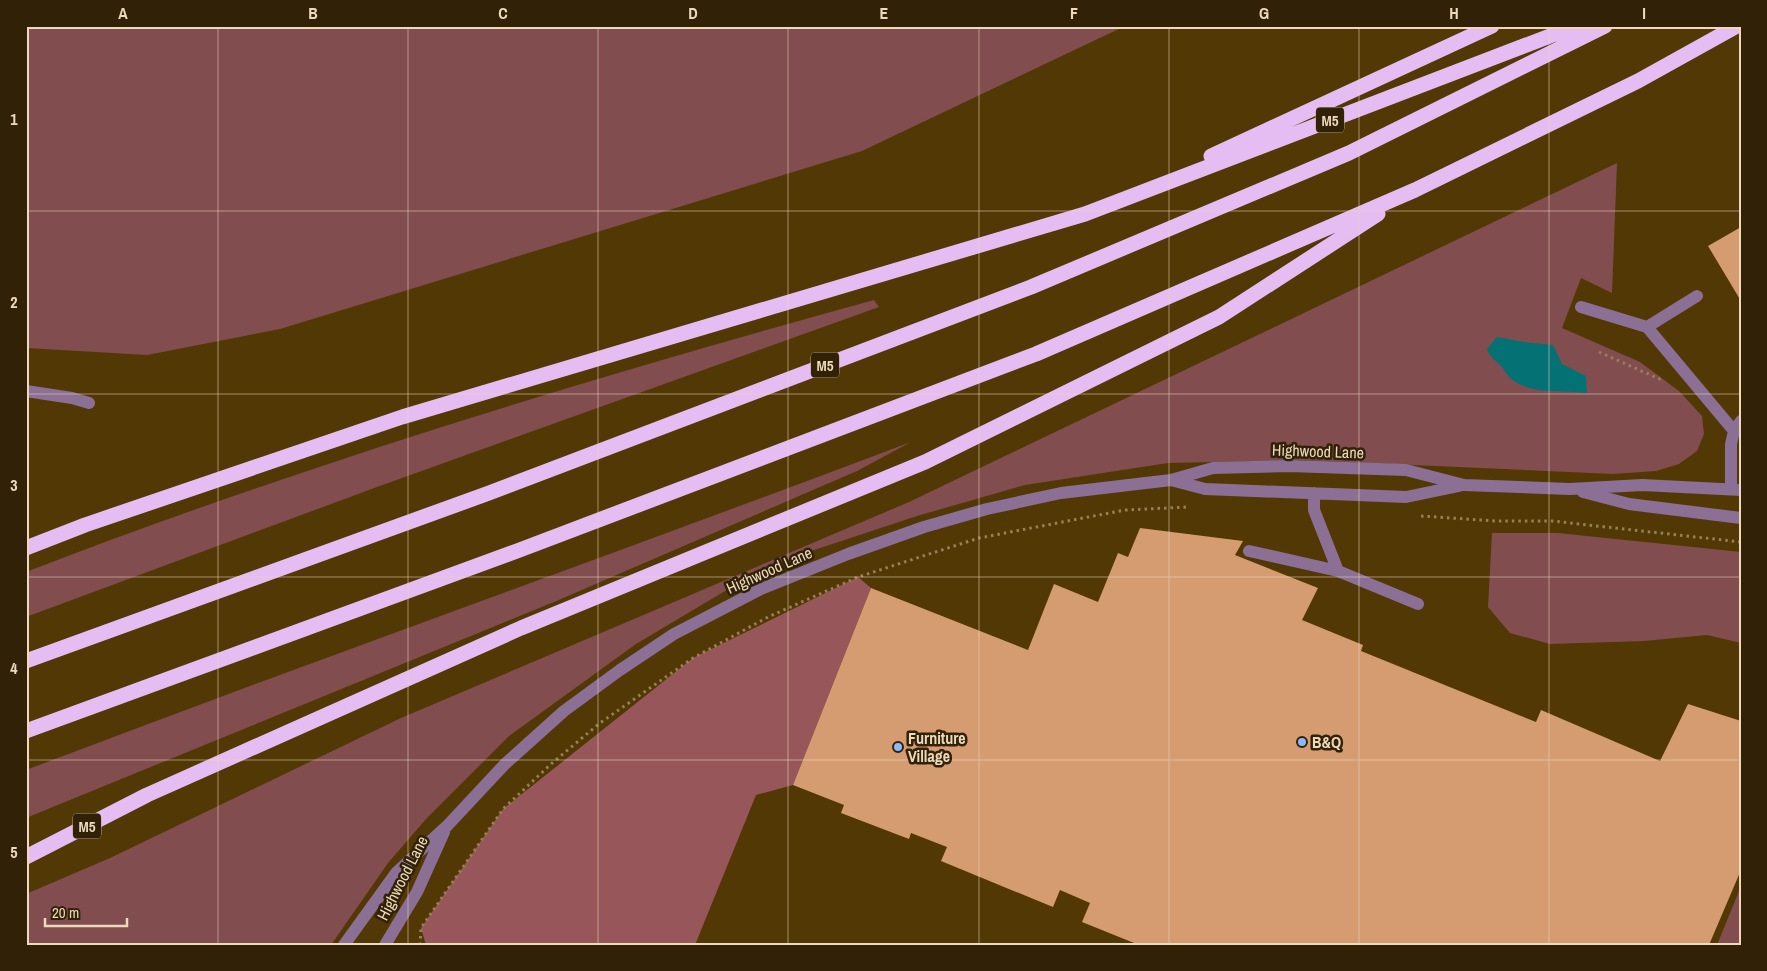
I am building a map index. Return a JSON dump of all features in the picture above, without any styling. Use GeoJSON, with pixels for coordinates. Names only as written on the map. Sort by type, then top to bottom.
{"type":"FeatureCollection","features":[{"type":"Feature","properties":{"kind":"highway","name":"M5"},"geometry":{"type":"LineString","coordinates":[[1085,214],[1492,26]]}},
{"type":"Feature","properties":{"kind":"highway","name":"M5"},"geometry":{"type":"LineString","coordinates":[[26,548],[85,525],[402,417],[1085,214],[1576,26]]}},
{"type":"Feature","properties":{"kind":"highway","name":"M5"},"geometry":{"type":"LineString","coordinates":[[26,661],[489,493],[1031,287],[1349,153],[1605,26]]}},
{"type":"Feature","properties":{"kind":"highway","name":"M5"},"geometry":{"type":"LineString","coordinates":[[26,731],[508,554],[1036,354],[1415,190],[1638,81],[1737,26]]}},
{"type":"Feature","properties":{"kind":"highway","name":"M5"},"geometry":{"type":"LineString","coordinates":[[26,857],[147,795],[521,628],[924,462],[1219,317],[1415,190]]}},
{"type":"Feature","properties":{"kind":"street"},"geometry":{"type":"LineString","coordinates":[[1647,327],[1697,296]]}},
{"type":"Feature","properties":{"kind":"street"},"geometry":{"type":"LineString","coordinates":[[1581,307],[1647,327],[1737,426],[1731,444],[1736,489]]}},
{"type":"Feature","properties":{"kind":"street"},"geometry":{"type":"LineString","coordinates":[[26,391],[72,398],[89,403]]}},
{"type":"Feature","properties":{"kind":"street","name":"Highwood Lane"},"geometry":{"type":"LineString","coordinates":[[344,945],[396,873],[447,826],[505,764],[564,712],[620,670],[674,634],[761,588],[924,527],[987,509],[1061,493],[1172,480],[1212,468],[1289,466],[1406,470],[1464,485],[1570,489],[1642,485],[1736,489]]}},
{"type":"Feature","properties":{"kind":"street","name":"Highwood Lane"},"geometry":{"type":"LineString","coordinates":[[1172,480],[1205,489],[1406,497],[1464,485]]}},
{"type":"Feature","properties":{"kind":"street","name":"Highwood Lane"},"geometry":{"type":"LineString","coordinates":[[1570,489],[1629,504],[1741,518]]}},
{"type":"Feature","properties":{"kind":"street"},"geometry":{"type":"LineString","coordinates":[[1314,493],[1314,510],[1338,571]]}},
{"type":"Feature","properties":{"kind":"street"},"geometry":{"type":"LineString","coordinates":[[1249,551],[1338,571],[1418,604]]}},
{"type":"Feature","properties":{"kind":"street","name":"Highwood Lane"},"geometry":{"type":"LineString","coordinates":[[385,945],[417,892],[447,826]]}},
{"type":"Feature","properties":{"kind":"street"},"geometry":{"type":"LineString","coordinates":[[394,945],[397,925]]}},
{"type":"Feature","properties":{"kind":"path"},"geometry":{"type":"LineString","coordinates":[[1599,352],[1672,385]]}},
{"type":"Feature","properties":{"kind":"path"},"geometry":{"type":"LineString","coordinates":[[420,945],[421,928],[503,809],[551,764],[600,723],[694,658],[768,617],[858,577],[979,538],[1124,510],[1194,506]]}},
{"type":"Feature","properties":{"kind":"path"},"geometry":{"type":"LineString","coordinates":[[1419,516],[1496,521],[1552,521],[1741,542]]}},
{"type":"Feature","properties":{"kind":"shaded area"},"geometry":{"type":"Polygon","coordinates":[[[26,26],[1125,26],[862,151],[280,329],[147,355],[26,348],[26,26]]]}},
{"type":"Feature","properties":{"kind":"shaded area"},"geometry":{"type":"Polygon","coordinates":[[[1617,163],[1612,293],[1581,278],[1562,328],[1640,362],[1679,391],[1702,416],[1704,434],[1697,451],[1679,464],[1656,471],[1613,474],[1300,460],[1168,463],[1025,485],[917,516],[796,556],[752,575],[636,644],[509,736],[426,819],[388,863],[331,945],[26,945],[26,894],[110,858],[401,718],[909,502],[1617,163]]]}},
{"type":"Feature","properties":{"kind":"shaded area"},"geometry":{"type":"Polygon","coordinates":[[[874,300],[879,307],[377,487],[26,617],[26,572],[130,533],[235,495],[447,426],[660,361],[874,300]]]}},
{"type":"Feature","properties":{"kind":"shaded area"},"geometry":{"type":"Polygon","coordinates":[[[911,442],[857,471],[554,602],[26,818],[26,770],[911,442]]]}},
{"type":"Feature","properties":{"kind":"shaded area"},"geometry":{"type":"Polygon","coordinates":[[[1492,533],[1558,533],[1741,552],[1741,643],[1707,635],[1644,641],[1550,644],[1510,633],[1488,607],[1492,533]]]}},
{"type":"Feature","properties":{"kind":"shaded area"},"geometry":{"type":"Polygon","coordinates":[[[858,577],[871,588],[793,785],[756,795],[695,945],[426,945],[421,928],[503,809],[693,658],[858,577]]]}},
{"type":"Feature","properties":{"kind":"shaded area"},"geometry":{"type":"Polygon","coordinates":[[[1741,886],[1741,945],[1717,945],[1741,886]]]}},
{"type":"Feature","properties":{"kind":"water"},"geometry":{"type":"Polygon","coordinates":[[[1497,337],[1553,345],[1562,364],[1586,376],[1587,393],[1538,390],[1529,388],[1511,379],[1491,357],[1487,349],[1497,337]]]}},
{"type":"Feature","properties":{"kind":"building"},"geometry":{"type":"Polygon","coordinates":[[[1741,227],[1741,301],[1708,246],[1741,227]]]}},
{"type":"Feature","properties":{"kind":"building","name":"B&Q"},"geometry":{"type":"Polygon","coordinates":[[[1140,528],[1243,541],[1235,555],[1318,588],[1302,620],[1363,645],[1361,651],[1536,722],[1541,710],[1660,761],[1688,704],[1741,721],[1741,870],[1709,945],[1139,945],[1082,922],[1090,903],[1060,890],[1053,907],[941,861],[947,847],[911,833],[909,839],[841,813],[844,805],[793,785],[871,588],[1028,650],[1054,584],[1098,602],[1118,553],[1128,557],[1140,528]]]}},
{"type":"Feature","properties":{"kind":"place","name":"B&Q"},"geometry":{"type":"Point","coordinates":[1302,742]}},
{"type":"Feature","properties":{"kind":"place","name":"Furniture Village"},"geometry":{"type":"Point","coordinates":[898,747]}}]}
